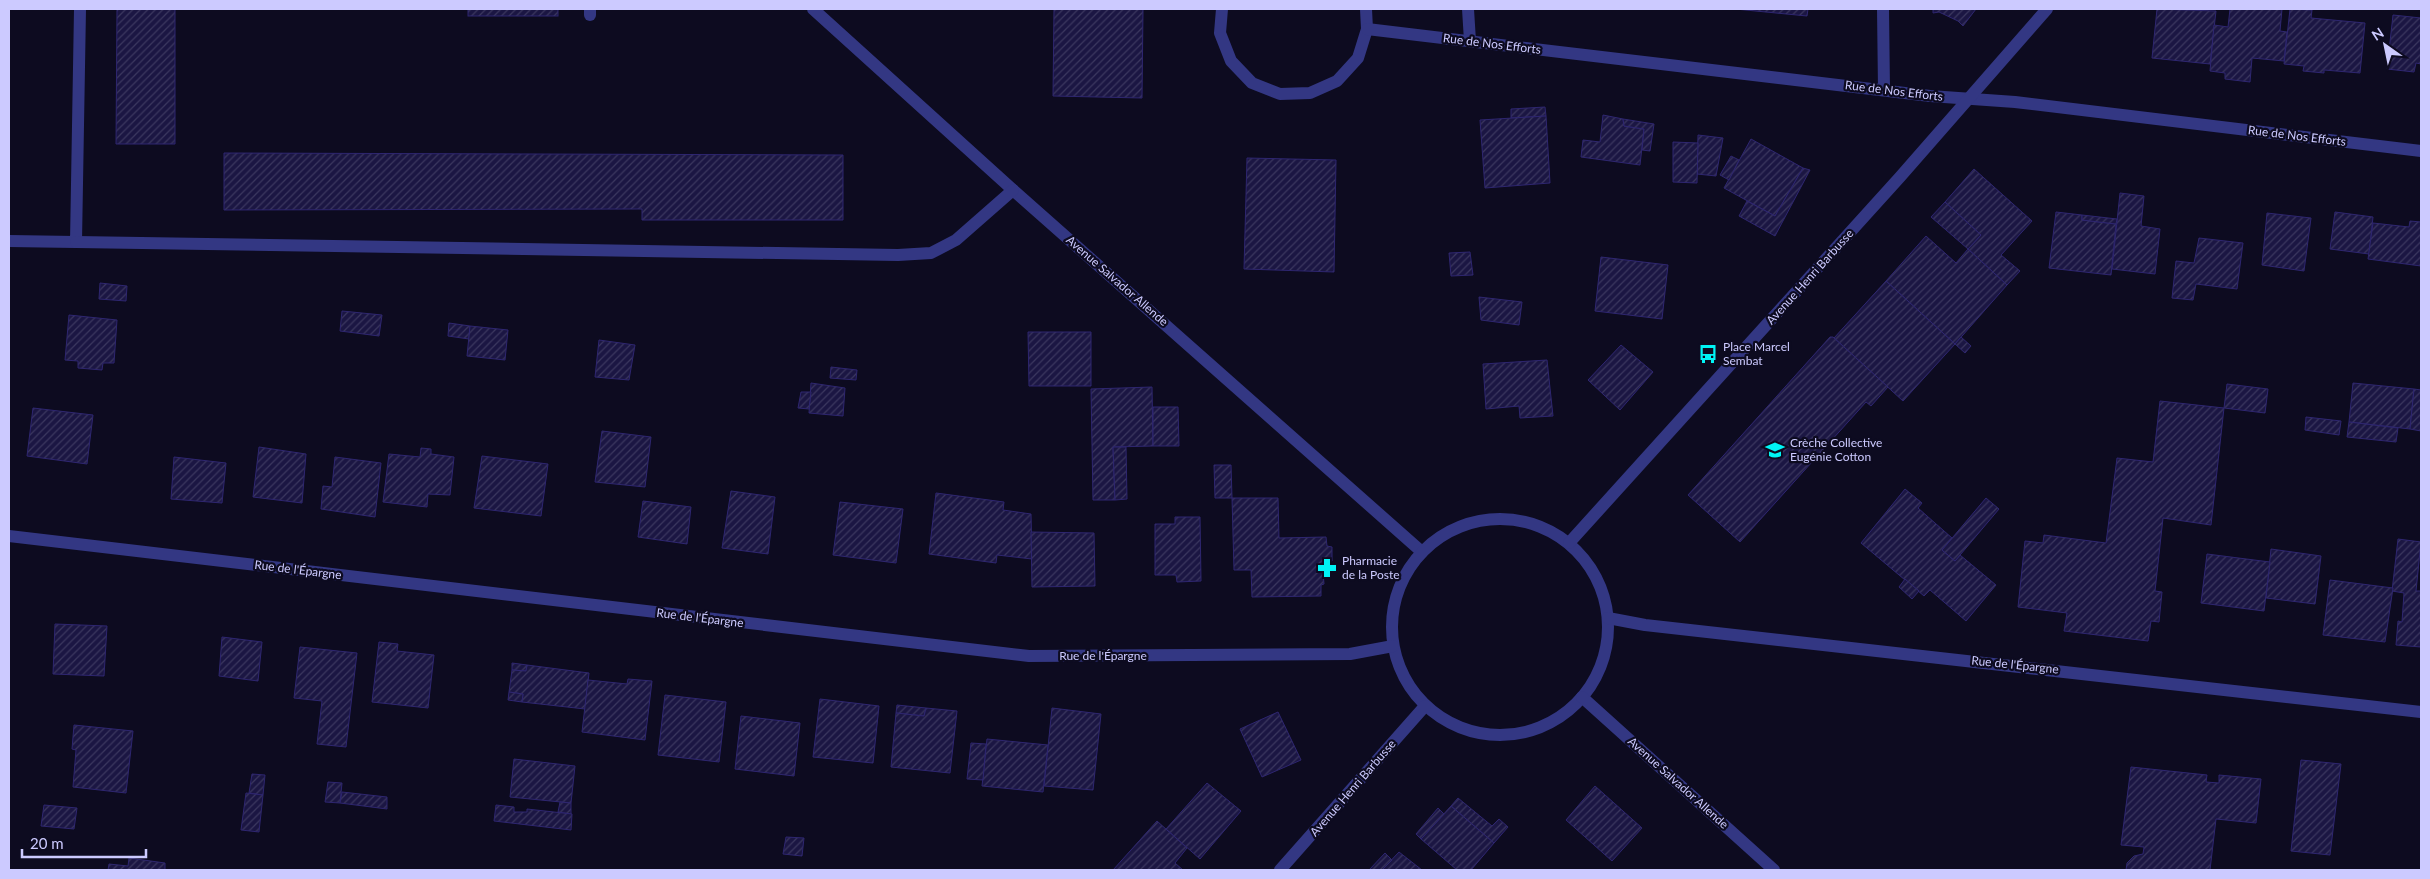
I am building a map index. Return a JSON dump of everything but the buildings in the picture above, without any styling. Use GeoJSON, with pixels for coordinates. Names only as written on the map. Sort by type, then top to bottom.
{"type":"FeatureCollection","features":[{"type":"Feature","properties":{"kind":"street"},"geometry":{"type":"LineString","coordinates":[[76,242],[80,9]]}},
{"type":"Feature","properties":{"kind":"street","name":"Avenue Salvador Allende"},"geometry":{"type":"LineString","coordinates":[[813,9],[1013,190],[1422,552]]}},
{"type":"Feature","properties":{"kind":"street"},"geometry":{"type":"LineString","coordinates":[[1222,9],[1220,33],[1231,61],[1252,83],[1280,94],[1310,94],[1338,81],[1358,58],[1367,29],[1366,9]]}},
{"type":"Feature","properties":{"kind":"street"},"geometry":{"type":"LineString","coordinates":[[1468,9],[1470,41]]}},
{"type":"Feature","properties":{"kind":"street"},"geometry":{"type":"LineString","coordinates":[[1882,9],[1884,90]]}},
{"type":"Feature","properties":{"kind":"street","name":"Avenue Henri Barbusse"},"geometry":{"type":"LineString","coordinates":[[1569,543],[2047,9]]}},
{"type":"Feature","properties":{"kind":"street","name":"Rue de Nos Efforts"},"geometry":{"type":"LineString","coordinates":[[1367,29],[1884,90],[2015,102],[2421,151]]}},
{"type":"Feature","properties":{"kind":"street"},"geometry":{"type":"LineString","coordinates":[[9,241],[898,255],[931,253],[956,240],[1013,190]]}},
{"type":"Feature","properties":{"kind":"street"},"geometry":{"type":"LineString","coordinates":[[1510,519],[1542,527],[1569,543],[1589,564],[1602,590],[1608,618],[1606,647],[1598,674],[1582,697],[1560,717],[1534,730],[1506,735],[1477,733],[1449,723],[1425,706],[1405,679],[1393,646],[1393,612],[1400,588],[1403,580],[1422,552],[1448,532],[1478,521],[1510,519]]}},
{"type":"Feature","properties":{"kind":"street","name":"Rue de l'Épargne"},"geometry":{"type":"LineString","coordinates":[[9,536],[1029,656],[1350,654],[1393,646]]}},
{"type":"Feature","properties":{"kind":"street","name":"Rue de l'Épargne"},"geometry":{"type":"LineString","coordinates":[[1608,618],[1645,625],[2421,712]]}},
{"type":"Feature","properties":{"kind":"street","name":"Avenue Salvador Allende"},"geometry":{"type":"LineString","coordinates":[[1582,697],[1774,870]]}},
{"type":"Feature","properties":{"kind":"street","name":"Avenue Henri Barbusse"},"geometry":{"type":"LineString","coordinates":[[1280,870],[1425,706]]}},
{"type":"Feature","properties":{"kind":"place","name":"Place Marcel Sembat"},"geometry":{"type":"Point","coordinates":[1708,354]}},
{"type":"Feature","properties":{"kind":"place","name":"Crèche Collective Eugénie Cotton"},"geometry":{"type":"Point","coordinates":[1775,450]}},
{"type":"Feature","properties":{"kind":"place","name":"Pharmacie de la Poste"},"geometry":{"type":"Point","coordinates":[1327,568]}}]}
